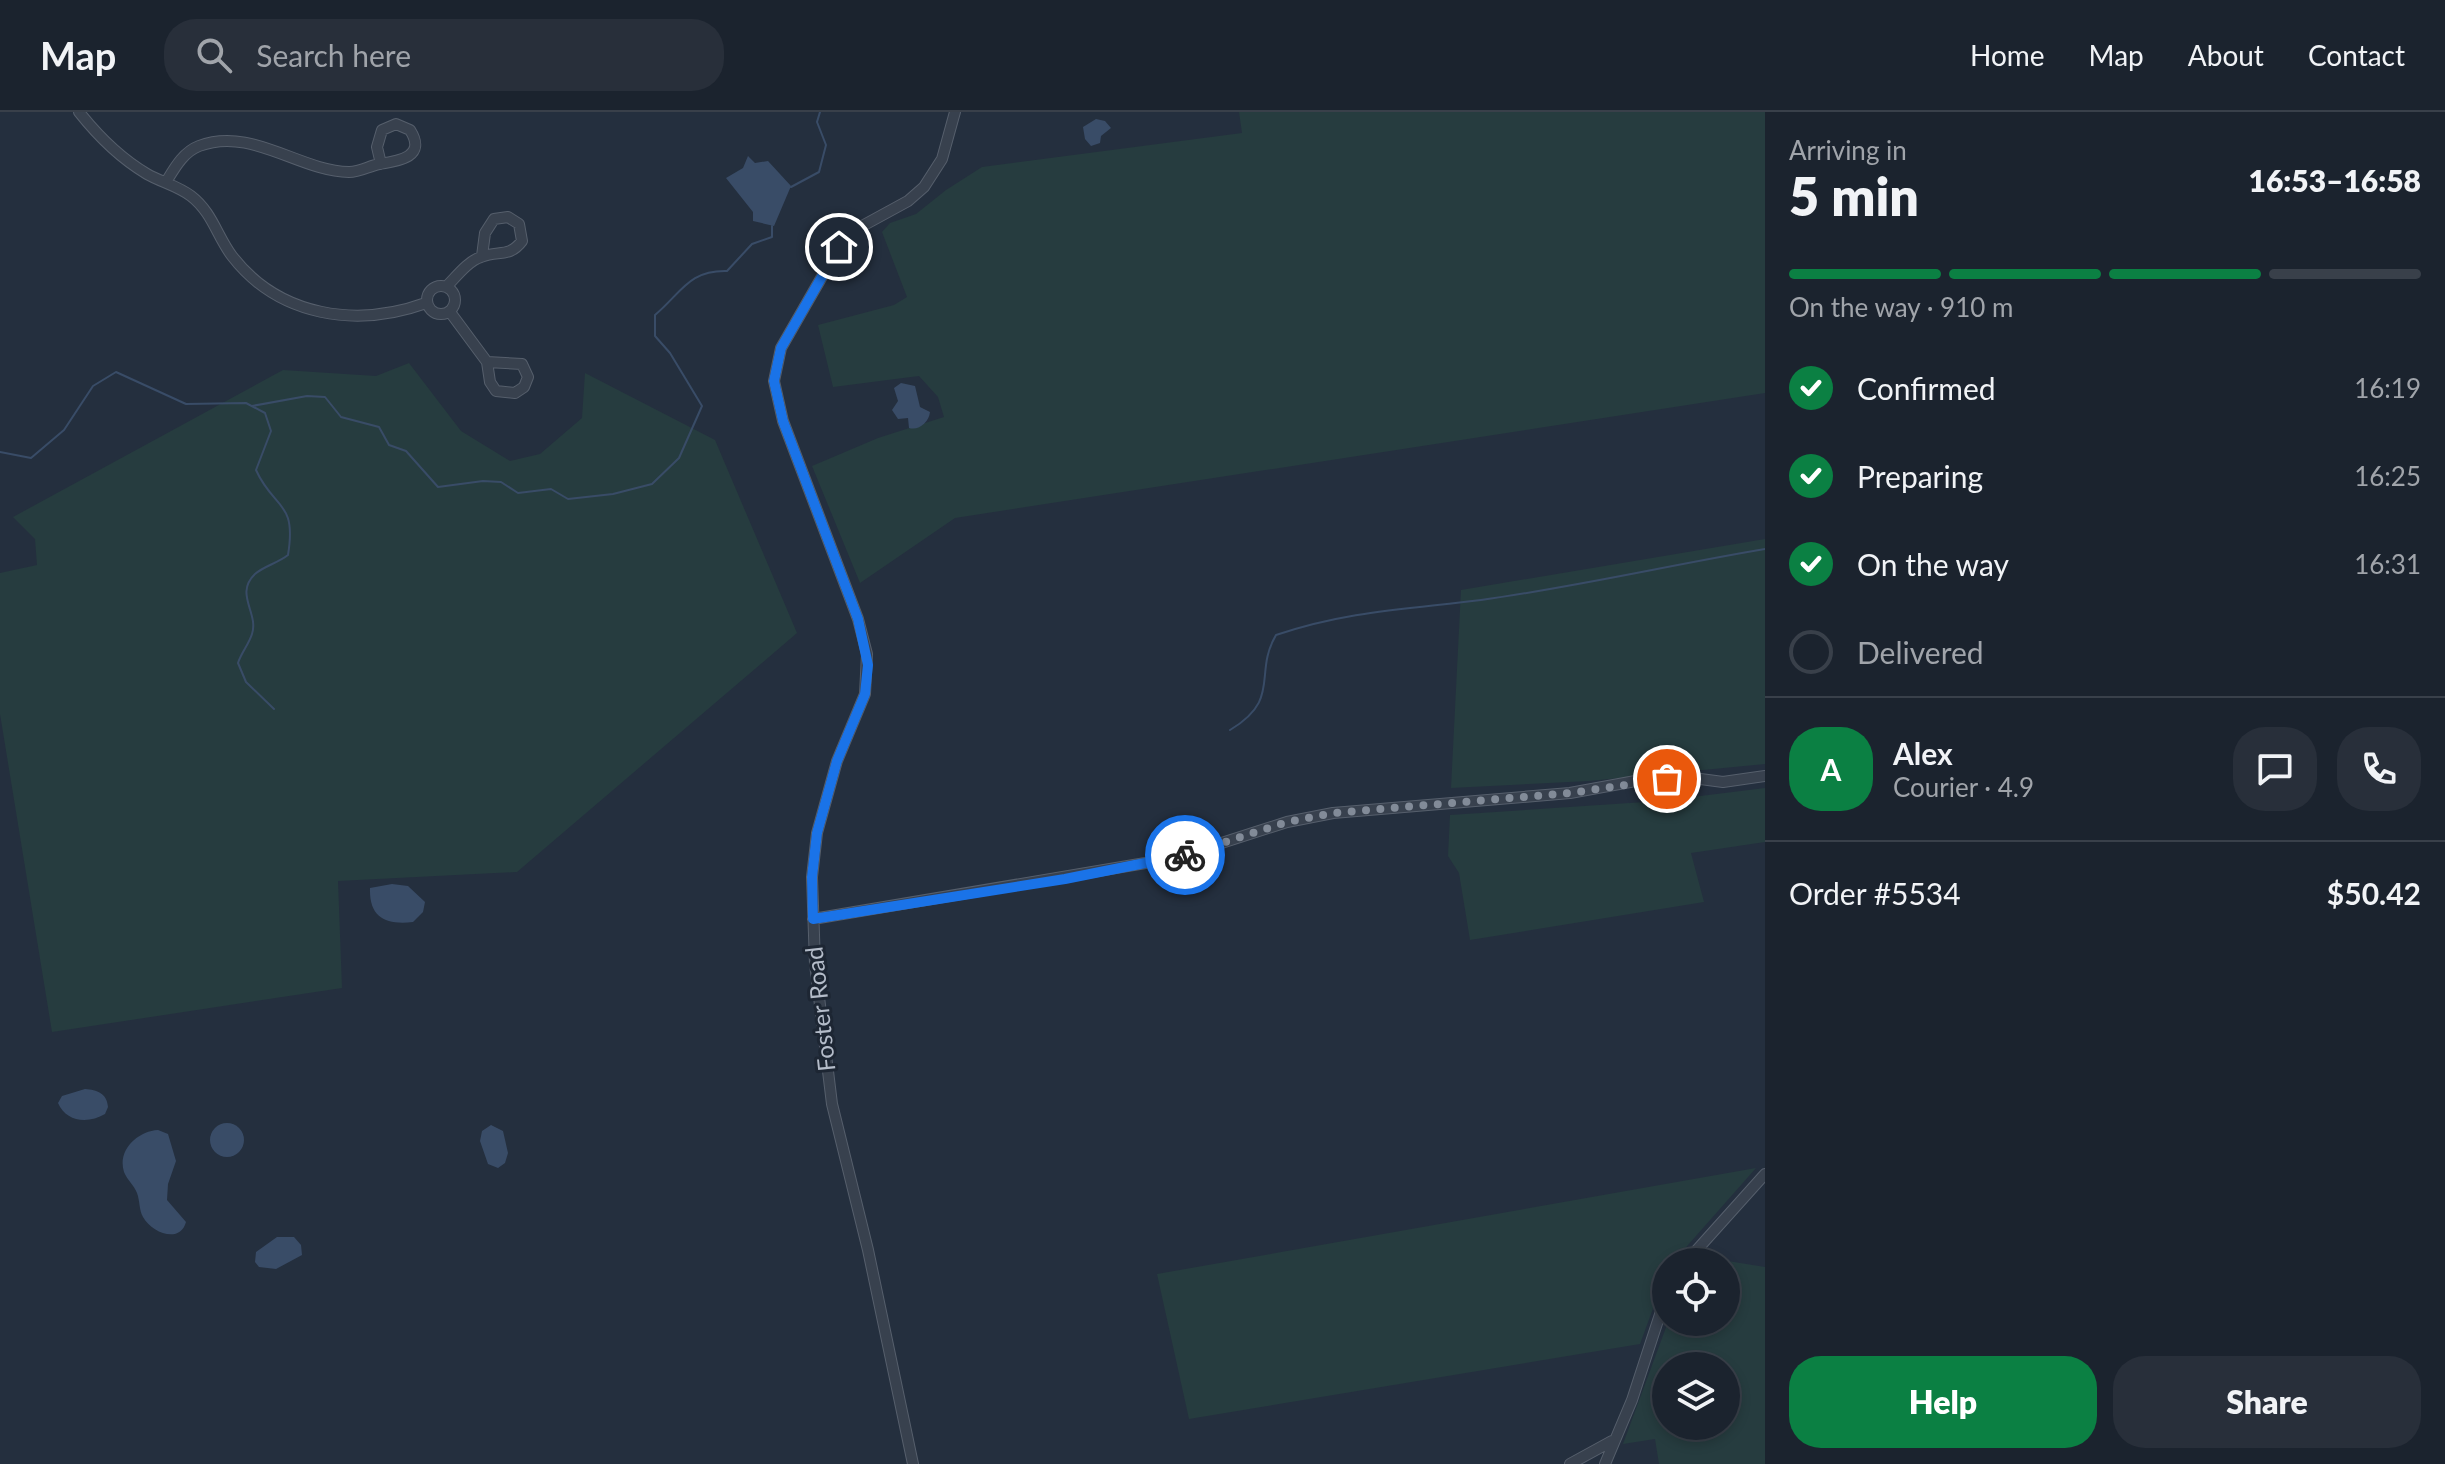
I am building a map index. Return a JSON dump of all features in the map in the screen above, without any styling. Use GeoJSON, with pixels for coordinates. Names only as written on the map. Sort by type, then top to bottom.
{"type":"FeatureCollection","features":[{"type":"Feature","properties":{"kind":"street"},"geometry":{"type":"LineString","coordinates":[[79,112],[126,160],[191,196],[207,212],[246,273],[280,300],[326,313],[371,317],[426,303]]}},
{"type":"Feature","properties":{"kind":"street","name":"Foster Road"},"geometry":{"type":"LineString","coordinates":[[913,1464],[868,1250],[832,1104],[818,1001],[813,919],[812,877],[817,833],[837,761],[865,694],[868,665],[858,619],[783,421],[775,389],[775,361],[845,238],[863,224],[908,201],[931,179],[947,145],[955,112]]}},
{"type":"Feature","properties":{"kind":"street"},"geometry":{"type":"LineString","coordinates":[[166,182],[197,146],[224,142],[265,147],[350,172],[381,164],[393,165],[409,157],[416,143],[410,130],[396,124],[382,130],[377,147],[381,164]]}},
{"type":"Feature","properties":{"kind":"street"},"geometry":{"type":"LineString","coordinates":[[426,303],[432,288],[446,287],[482,256],[503,256],[517,248],[522,241],[519,224],[508,217],[494,219],[485,233],[482,256]]}},
{"type":"Feature","properties":{"kind":"street"},"geometry":{"type":"LineString","coordinates":[[446,287],[454,294],[456,303],[450,312]]}},
{"type":"Feature","properties":{"kind":"street"},"geometry":{"type":"LineString","coordinates":[[426,303],[433,313],[450,312]]}},
{"type":"Feature","properties":{"kind":"street"},"geometry":{"type":"LineString","coordinates":[[450,312],[487,362]]}},
{"type":"Feature","properties":{"kind":"street"},"geometry":{"type":"LineString","coordinates":[[813,919],[1175,858],[1287,822],[1333,813],[1585,791],[1641,780],[1693,778],[1723,782],[1765,776]]}},
{"type":"Feature","properties":{"kind":"street"},"geometry":{"type":"LineString","coordinates":[[1699,1248],[1765,1174]]}},
{"type":"Feature","properties":{"kind":"street"},"geometry":{"type":"LineString","coordinates":[[1605,1464],[1612,1441],[1632,1400],[1653,1336]]}},
{"type":"Feature","properties":{"kind":"street"},"geometry":{"type":"LineString","coordinates":[[1570,1464],[1612,1441]]}},
{"type":"Feature","properties":{"kind":"green space"},"geometry":{"type":"Polygon","coordinates":[[[1239,112],[1765,112],[1765,393],[955,518],[860,583],[812,466],[878,438],[944,417],[938,397],[919,376],[833,387],[818,325],[894,305],[907,297],[882,232],[890,223],[916,214],[982,167],[1242,133],[1239,112]]]}},
{"type":"Feature","properties":{"kind":"green space"},"geometry":{"type":"Polygon","coordinates":[[[409,363],[461,431],[510,461],[540,454],[582,418],[585,373],[715,440],[797,633],[517,872],[338,881],[342,988],[52,1032],[0,714],[0,573],[37,565],[35,539],[13,517],[283,370],[376,376],[409,363]]]}},
{"type":"Feature","properties":{"kind":"green space"},"geometry":{"type":"Polygon","coordinates":[[[1765,539],[1765,764],[1589,781],[1451,788],[1461,590],[1765,539]]]}},
{"type":"Feature","properties":{"kind":"green space"},"geometry":{"type":"Polygon","coordinates":[[[1765,788],[1765,842],[1691,853],[1704,902],[1470,940],[1459,873],[1448,856],[1450,815],[1660,801],[1765,788]]]}},
{"type":"Feature","properties":{"kind":"green space"},"geometry":{"type":"Polygon","coordinates":[[[1756,1168],[1685,1248],[1652,1248],[1652,1311],[1640,1344],[1189,1419],[1157,1274],[1756,1168]]]}},
{"type":"Feature","properties":{"kind":"green space"},"geometry":{"type":"Polygon","coordinates":[[[1740,1263],[1765,1267],[1765,1464],[1659,1464],[1655,1440],[1740,1440],[1740,1352],[1657,1352],[1663,1336],[1740,1336],[1740,1263]]]}},
{"type":"Feature","properties":{"kind":"green space"},"geometry":{"type":"Polygon","coordinates":[[[1652,1365],[1652,1439],[1623,1444],[1652,1365]]]}},
{"type":"Feature","properties":{"kind":"water"},"geometry":{"type":"Polygon","coordinates":[[[1096,119],[1105,121],[1111,128],[1101,136],[1100,143],[1091,146],[1085,139],[1083,127],[1096,119]]]}},
{"type":"Feature","properties":{"kind":"water"},"geometry":{"type":"Polygon","coordinates":[[[748,156],[755,163],[768,161],[791,186],[774,226],[753,221],[753,212],[726,178],[743,168],[748,156]]]}},
{"type":"Feature","properties":{"kind":"water"},"geometry":{"type":"Polygon","coordinates":[[[901,383],[915,386],[920,407],[930,412],[920,427],[909,428],[908,418],[898,419],[892,410],[898,401],[894,388],[901,383]]]}},
{"type":"Feature","properties":{"kind":"water"},"geometry":{"type":"Polygon","coordinates":[[[392,884],[408,886],[425,902],[423,912],[413,922],[387,920],[372,906],[370,888],[392,884]]]}},
{"type":"Feature","properties":{"kind":"water"},"geometry":{"type":"Polygon","coordinates":[[[85,1089],[103,1095],[108,1107],[105,1114],[85,1120],[72,1117],[62,1109],[58,1103],[62,1096],[85,1089]]]}},
{"type":"Feature","properties":{"kind":"water"},"geometry":{"type":"Polygon","coordinates":[[[227,1123],[239,1128],[244,1140],[239,1152],[227,1157],[215,1152],[210,1140],[215,1128],[227,1123]]]}},
{"type":"Feature","properties":{"kind":"water"},"geometry":{"type":"Polygon","coordinates":[[[491,1125],[503,1131],[508,1153],[505,1163],[498,1168],[488,1164],[480,1141],[482,1131],[491,1125]]]}},
{"type":"Feature","properties":{"kind":"water"},"geometry":{"type":"Polygon","coordinates":[[[158,1130],[168,1134],[176,1161],[168,1184],[167,1200],[186,1222],[183,1229],[172,1234],[159,1231],[147,1223],[123,1164],[126,1149],[131,1143],[143,1134],[158,1130]]]}},
{"type":"Feature","properties":{"kind":"water"},"geometry":{"type":"Polygon","coordinates":[[[277,1237],[294,1237],[301,1245],[302,1255],[276,1269],[259,1267],[255,1262],[256,1252],[277,1237]]]}},
{"type":"Feature","properties":{"kind":"waterway"},"geometry":{"type":"LineString","coordinates":[[791,187],[819,172],[826,145],[817,122],[820,112]]}},
{"type":"Feature","properties":{"kind":"waterway"},"geometry":{"type":"LineString","coordinates":[[252,406],[307,396],[325,397],[341,417],[379,427],[389,445],[406,451],[438,487],[483,481],[501,482],[518,493],[551,489],[568,499],[613,494],[652,484],[679,458],[702,406],[670,353],[655,336],[655,315],[695,278],[727,271],[752,244],[772,237],[772,226]]}},
{"type":"Feature","properties":{"kind":"waterway"},"geometry":{"type":"LineString","coordinates":[[0,452],[31,458],[64,430],[93,386],[116,372],[186,404],[246,403],[265,413],[271,431],[256,470],[287,514],[290,537],[288,555],[259,571],[249,581],[247,596],[253,626],[251,638],[238,663],[246,682],[274,709]]}},
{"type":"Feature","properties":{"kind":"waterway"},"geometry":{"type":"LineString","coordinates":[[1230,730],[1256,708],[1264,686],[1266,662],[1276,635],[1352,616],[1517,595],[1765,549]]}},
{"type":"Feature","properties":{"kind":"way so far"},"geometry":{"type":"LineString","coordinates":[[1185,855],[1307,817],[1366,808],[1570,793],[1616,788],[1641,780],[1667,779]]}},
{"type":"Feature","properties":{"kind":"route"},"geometry":{"type":"LineString","coordinates":[[839,247],[781,348],[775,361],[774,381],[783,421],[858,619],[868,665],[862,706],[837,761],[817,833],[812,877],[813,919],[1065,879],[1185,855]]}}]}
